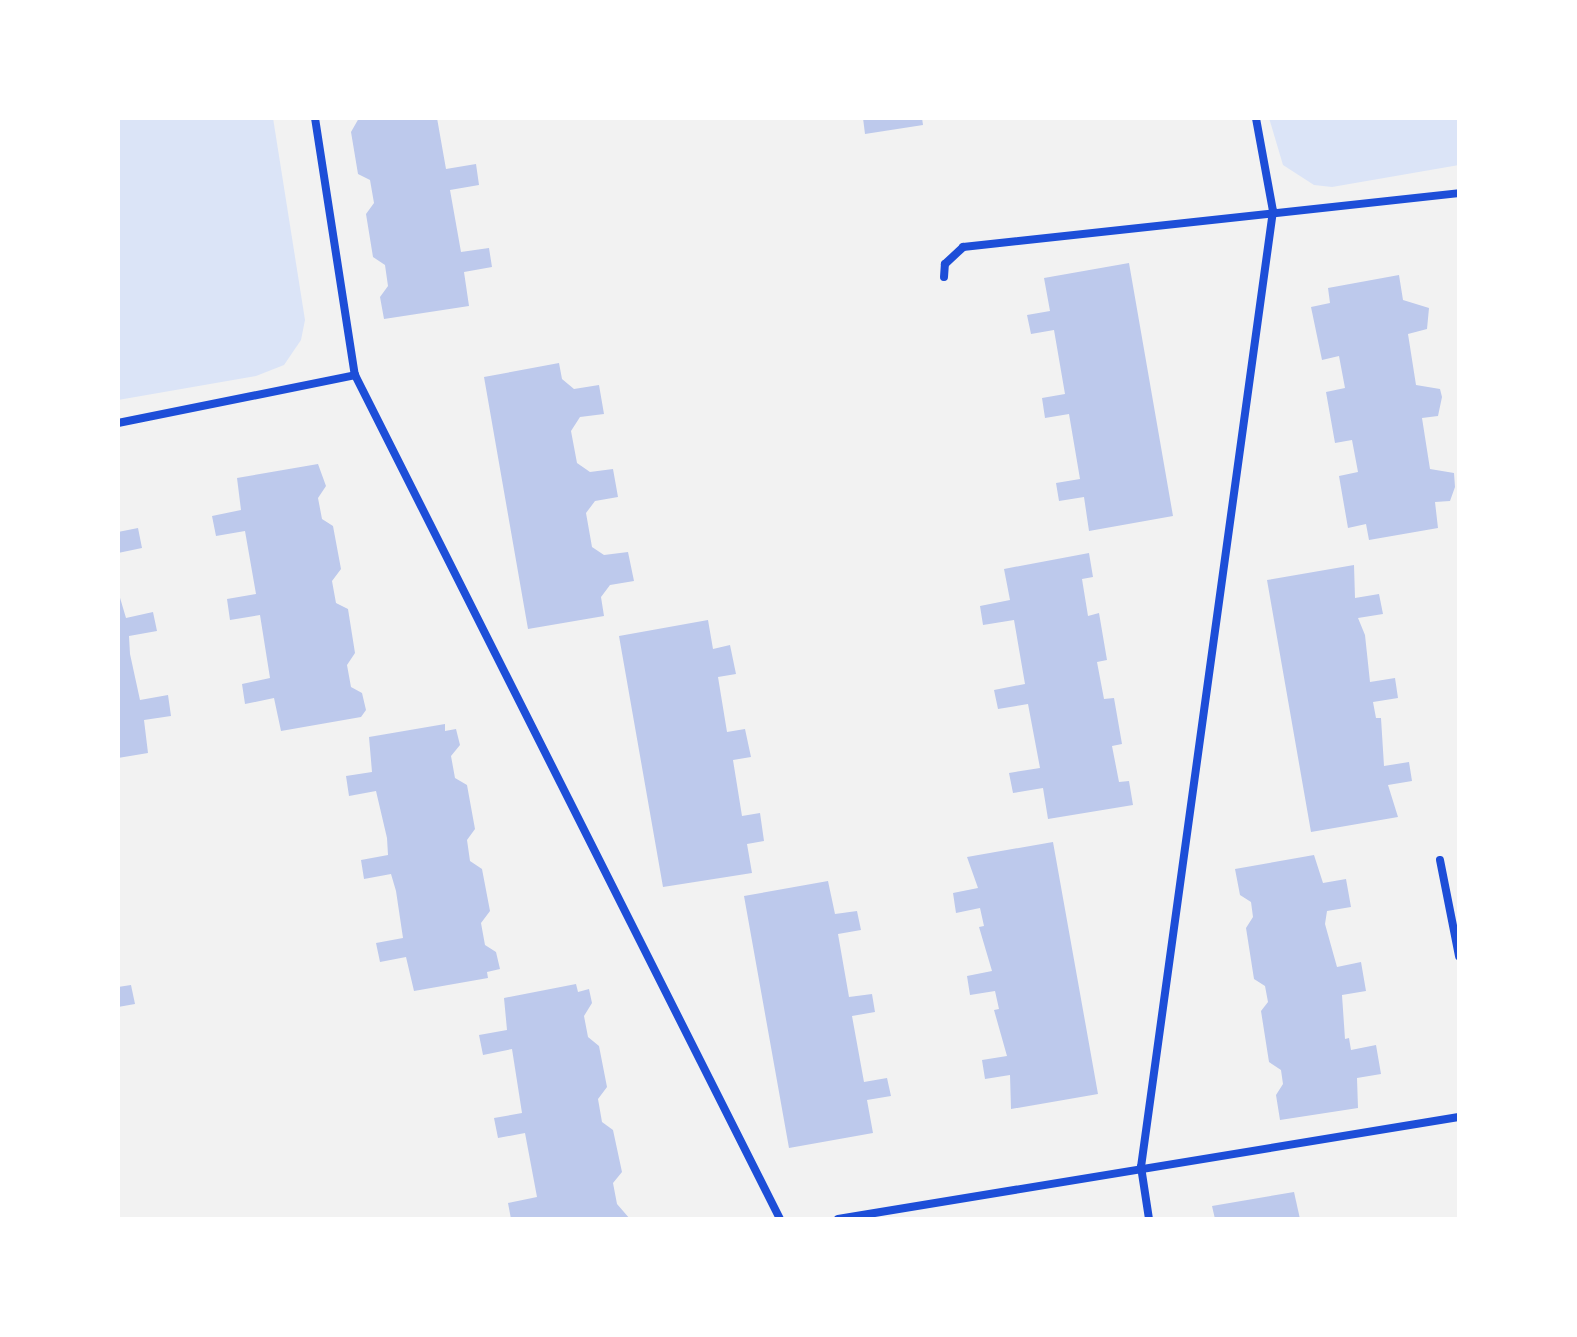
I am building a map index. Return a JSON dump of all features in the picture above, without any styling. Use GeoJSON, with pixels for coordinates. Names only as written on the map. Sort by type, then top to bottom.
{"type":"FeatureCollection","features":[{"type":"Feature","properties":{"kind":"street"},"geometry":{"type":"LineString","coordinates":[[315,118],[355,375],[780,1219]]}},
{"type":"Feature","properties":{"kind":"street"},"geometry":{"type":"LineString","coordinates":[[1149,1219],[1141,1167],[1273,211],[1256,118]]}},
{"type":"Feature","properties":{"kind":"street"},"geometry":{"type":"LineString","coordinates":[[944,277],[945,264],[963,247],[1459,193]]}},
{"type":"Feature","properties":{"kind":"street"},"geometry":{"type":"LineString","coordinates":[[118,423],[355,375]]}},
{"type":"Feature","properties":{"kind":"street"},"geometry":{"type":"LineString","coordinates":[[1440,860],[1459,956]]}},
{"type":"Feature","properties":{"kind":"street"},"geometry":{"type":"LineString","coordinates":[[838,1219],[1141,1167],[1347,1139],[1459,1117]]}},
{"type":"Feature","properties":{"kind":"shaded area"},"geometry":{"type":"Polygon","coordinates":[[[118,118],[273,118],[305,320],[301,340],[284,365],[256,376],[118,400],[118,118]]]}},
{"type":"Feature","properties":{"kind":"shaded area"},"geometry":{"type":"Polygon","coordinates":[[[1269,118],[1459,118],[1459,165],[1332,187],[1314,185],[1283,165],[1269,118]]]}},
{"type":"Feature","properties":{"kind":"building"},"geometry":{"type":"Polygon","coordinates":[[[359,118],[437,118],[446,169],[476,164],[479,185],[450,190],[461,252],[489,248],[492,267],[464,272],[469,306],[384,319],[380,297],[388,286],[385,265],[373,257],[366,214],[374,203],[370,180],[358,174],[351,132],[359,118]]]}},
{"type":"Feature","properties":{"kind":"building"},"geometry":{"type":"Polygon","coordinates":[[[863,118],[922,118],[923,125],[865,134],[863,118]]]}},
{"type":"Feature","properties":{"kind":"building"},"geometry":{"type":"Polygon","coordinates":[[[1129,263],[1173,516],[1089,531],[1084,497],[1059,501],[1056,483],[1080,479],[1069,414],[1045,418],[1042,398],[1065,394],[1054,330],[1031,334],[1027,315],[1050,311],[1044,278],[1129,263]]]}},
{"type":"Feature","properties":{"kind":"building"},"geometry":{"type":"Polygon","coordinates":[[[1399,275],[1403,300],[1429,308],[1427,329],[1408,334],[1416,385],[1440,389],[1442,397],[1438,416],[1422,418],[1430,469],[1454,473],[1455,487],[1450,501],[1435,502],[1438,528],[1369,540],[1366,524],[1348,528],[1339,476],[1358,472],[1352,440],[1335,443],[1326,392],[1345,388],[1339,356],[1322,360],[1311,307],[1330,303],[1328,288],[1399,275]]]}},
{"type":"Feature","properties":{"kind":"building"},"geometry":{"type":"Polygon","coordinates":[[[559,363],[562,379],[574,389],[599,385],[604,414],[580,417],[571,431],[577,463],[590,472],[613,469],[618,497],[595,501],[586,513],[592,547],[604,555],[628,552],[634,581],[610,585],[601,597],[604,616],[528,629],[484,377],[559,363]]]}},
{"type":"Feature","properties":{"kind":"building"},"geometry":{"type":"Polygon","coordinates":[[[318,464],[326,486],[318,498],[322,519],[333,526],[341,569],[332,581],[336,603],[348,609],[355,653],[347,665],[351,687],[362,693],[366,710],[361,717],[281,731],[274,698],[245,704],[242,684],[270,678],[260,615],[230,620],[227,599],[256,594],[245,531],[216,536],[212,516],[241,510],[237,478],[318,464]]]}},
{"type":"Feature","properties":{"kind":"building"},"geometry":{"type":"Polygon","coordinates":[[[138,528],[142,548],[118,553],[118,532],[138,528]]]}},
{"type":"Feature","properties":{"kind":"building"},"geometry":{"type":"Polygon","coordinates":[[[1089,553],[1093,577],[1082,579],[1088,616],[1099,613],[1107,660],[1097,662],[1104,699],[1114,698],[1122,744],[1112,746],[1119,782],[1129,781],[1133,805],[1048,819],[1043,788],[1013,793],[1009,773],[1040,768],[1028,704],[998,709],[994,690],[1025,684],[1014,620],[983,625],[980,606],[1010,600],[1004,569],[1089,553]]]}},
{"type":"Feature","properties":{"kind":"building"},"geometry":{"type":"Polygon","coordinates":[[[1354,565],[1355,598],[1379,594],[1383,614],[1358,618],[1365,635],[1370,682],[1395,678],[1398,698],[1373,702],[1376,718],[1381,718],[1384,766],[1409,762],[1412,781],[1388,785],[1398,817],[1311,832],[1267,580],[1354,565]]]}},
{"type":"Feature","properties":{"kind":"building"},"geometry":{"type":"Polygon","coordinates":[[[118,591],[126,618],[153,612],[157,631],[129,636],[130,654],[140,700],[168,695],[171,716],[144,720],[148,753],[118,758],[118,591]]]}},
{"type":"Feature","properties":{"kind":"building"},"geometry":{"type":"Polygon","coordinates":[[[708,620],[713,649],[730,645],[736,674],[718,677],[727,732],[745,729],[751,757],[733,760],[742,816],[760,813],[764,841],[747,844],[752,873],[663,887],[619,636],[708,620]]]}},
{"type":"Feature","properties":{"kind":"building"},"geometry":{"type":"Polygon","coordinates":[[[445,724],[445,731],[456,729],[460,745],[451,756],[455,778],[467,785],[475,829],[467,840],[470,861],[482,869],[490,911],[481,923],[485,945],[496,952],[500,969],[487,972],[488,978],[414,991],[406,957],[380,962],[376,943],[403,938],[391,874],[364,879],[361,860],[388,855],[376,791],[349,796],[346,776],[372,772],[369,737],[445,724]]]}},
{"type":"Feature","properties":{"kind":"building"},"geometry":{"type":"Polygon","coordinates":[[[1053,842],[1098,1094],[1011,1109],[1010,1075],[985,1079],[982,1060],[1007,1056],[994,1010],[999,1009],[995,991],[970,995],[967,976],[992,971],[979,927],[984,926],[980,908],[956,913],[953,893],[978,888],[967,857],[1053,842]]]}},
{"type":"Feature","properties":{"kind":"building"},"geometry":{"type":"Polygon","coordinates":[[[1314,855],[1323,883],[1346,879],[1351,907],[1327,911],[1325,924],[1337,967],[1361,962],[1366,991],[1342,995],[1345,1039],[1349,1038],[1351,1050],[1376,1045],[1381,1074],[1357,1078],[1358,1108],[1280,1120],[1276,1095],[1283,1084],[1281,1070],[1269,1062],[1261,1011],[1268,1002],[1265,986],[1254,979],[1246,928],[1253,917],[1251,902],[1240,895],[1235,869],[1314,855]]]}},
{"type":"Feature","properties":{"kind":"building"},"geometry":{"type":"Polygon","coordinates":[[[828,881],[835,914],[857,911],[861,930],[838,934],[849,997],[872,994],[875,1012],[852,1016],[864,1082],[887,1078],[891,1096],[867,1100],[873,1133],[789,1148],[744,896],[828,881]]]}},
{"type":"Feature","properties":{"kind":"building"},"geometry":{"type":"Polygon","coordinates":[[[576,984],[578,992],[589,989],[592,1003],[584,1016],[588,1037],[599,1046],[607,1087],[598,1099],[602,1122],[613,1130],[622,1172],[613,1183],[617,1204],[630,1219],[511,1219],[508,1203],[537,1197],[525,1133],[498,1138],[494,1118],[522,1113],[512,1049],[483,1055],[479,1035],[507,1030],[504,998],[576,984]]]}},
{"type":"Feature","properties":{"kind":"building"},"geometry":{"type":"Polygon","coordinates":[[[131,985],[135,1004],[118,1007],[118,987],[131,985]]]}},
{"type":"Feature","properties":{"kind":"building"},"geometry":{"type":"Polygon","coordinates":[[[1294,1192],[1300,1219],[1215,1219],[1212,1206],[1294,1192]]]}}]}
